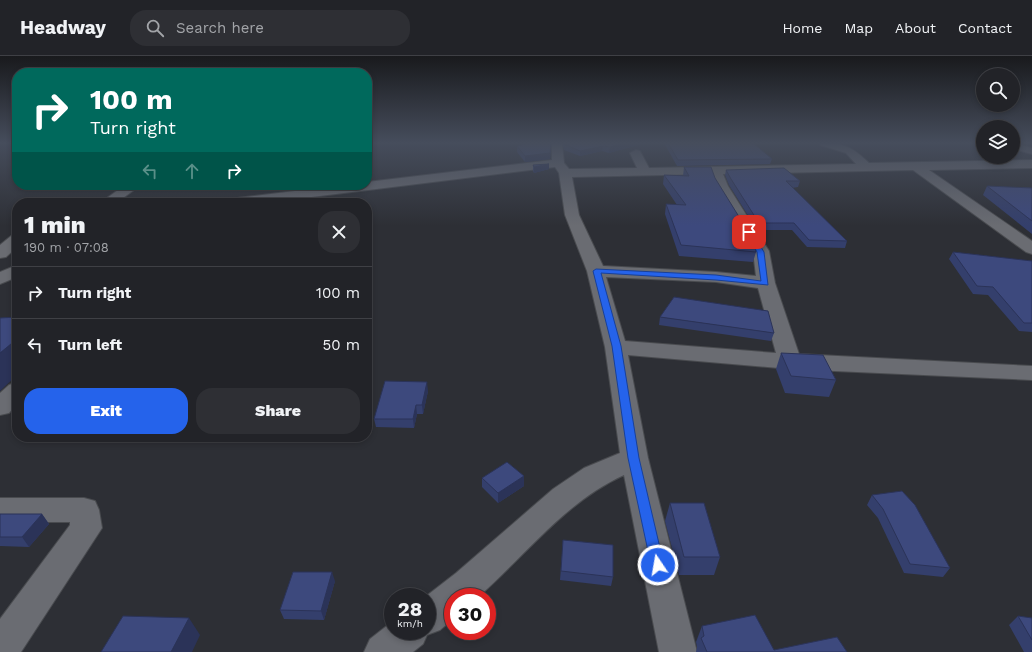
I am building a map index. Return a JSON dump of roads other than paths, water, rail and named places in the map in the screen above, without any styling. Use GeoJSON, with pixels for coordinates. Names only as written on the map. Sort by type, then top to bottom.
{"type":"FeatureCollection","features":[{"type":"Feature","properties":{"kind":"street"},"geometry":{"type":"LineString","coordinates":[[372,184],[477,171]]}},
{"type":"Feature","properties":{"kind":"street"},"geometry":{"type":"LineString","coordinates":[[562,171],[572,215],[596,271],[616,346],[634,458],[678,652]]}},
{"type":"Feature","properties":{"kind":"street"},"geometry":{"type":"LineString","coordinates":[[636,171],[686,171]]}},
{"type":"Feature","properties":{"kind":"street"},"geometry":{"type":"LineString","coordinates":[[715,171],[721,186],[761,252],[766,283],[790,362]]}},
{"type":"Feature","properties":{"kind":"street"},"geometry":{"type":"LineString","coordinates":[[922,171],[1032,249]]}},
{"type":"Feature","properties":{"kind":"street"},"geometry":{"type":"LineString","coordinates":[[114,198],[126,190]]}},
{"type":"Feature","properties":{"kind":"street"},"geometry":{"type":"LineString","coordinates":[[267,198],[329,190]]}},
{"type":"Feature","properties":{"kind":"street"},"geometry":{"type":"LineString","coordinates":[[0,234],[12,233]]}},
{"type":"Feature","properties":{"kind":"street"},"geometry":{"type":"LineString","coordinates":[[0,253],[12,243]]}},
{"type":"Feature","properties":{"kind":"street"},"geometry":{"type":"LineString","coordinates":[[596,271],[716,277],[766,283]]}},
{"type":"Feature","properties":{"kind":"street"},"geometry":{"type":"LineString","coordinates":[[0,280],[12,273]]}},
{"type":"Feature","properties":{"kind":"street"},"geometry":{"type":"LineString","coordinates":[[0,280],[12,281]]}},
{"type":"Feature","properties":{"kind":"street"},"geometry":{"type":"LineString","coordinates":[[616,346],[700,355],[790,362],[1032,373]]}},
{"type":"Feature","properties":{"kind":"street"},"geometry":{"type":"LineString","coordinates":[[0,407],[12,395]]}},
{"type":"Feature","properties":{"kind":"street"},"geometry":{"type":"LineString","coordinates":[[436,611],[468,584],[563,497],[594,476],[634,458]]}},
{"type":"Feature","properties":{"kind":"street"},"geometry":{"type":"LineString","coordinates":[[0,510],[84,510],[86,528],[0,650]]}},
{"type":"Feature","properties":{"kind":"street"},"geometry":{"type":"LineString","coordinates":[[383,652],[398,640]]}}]}
